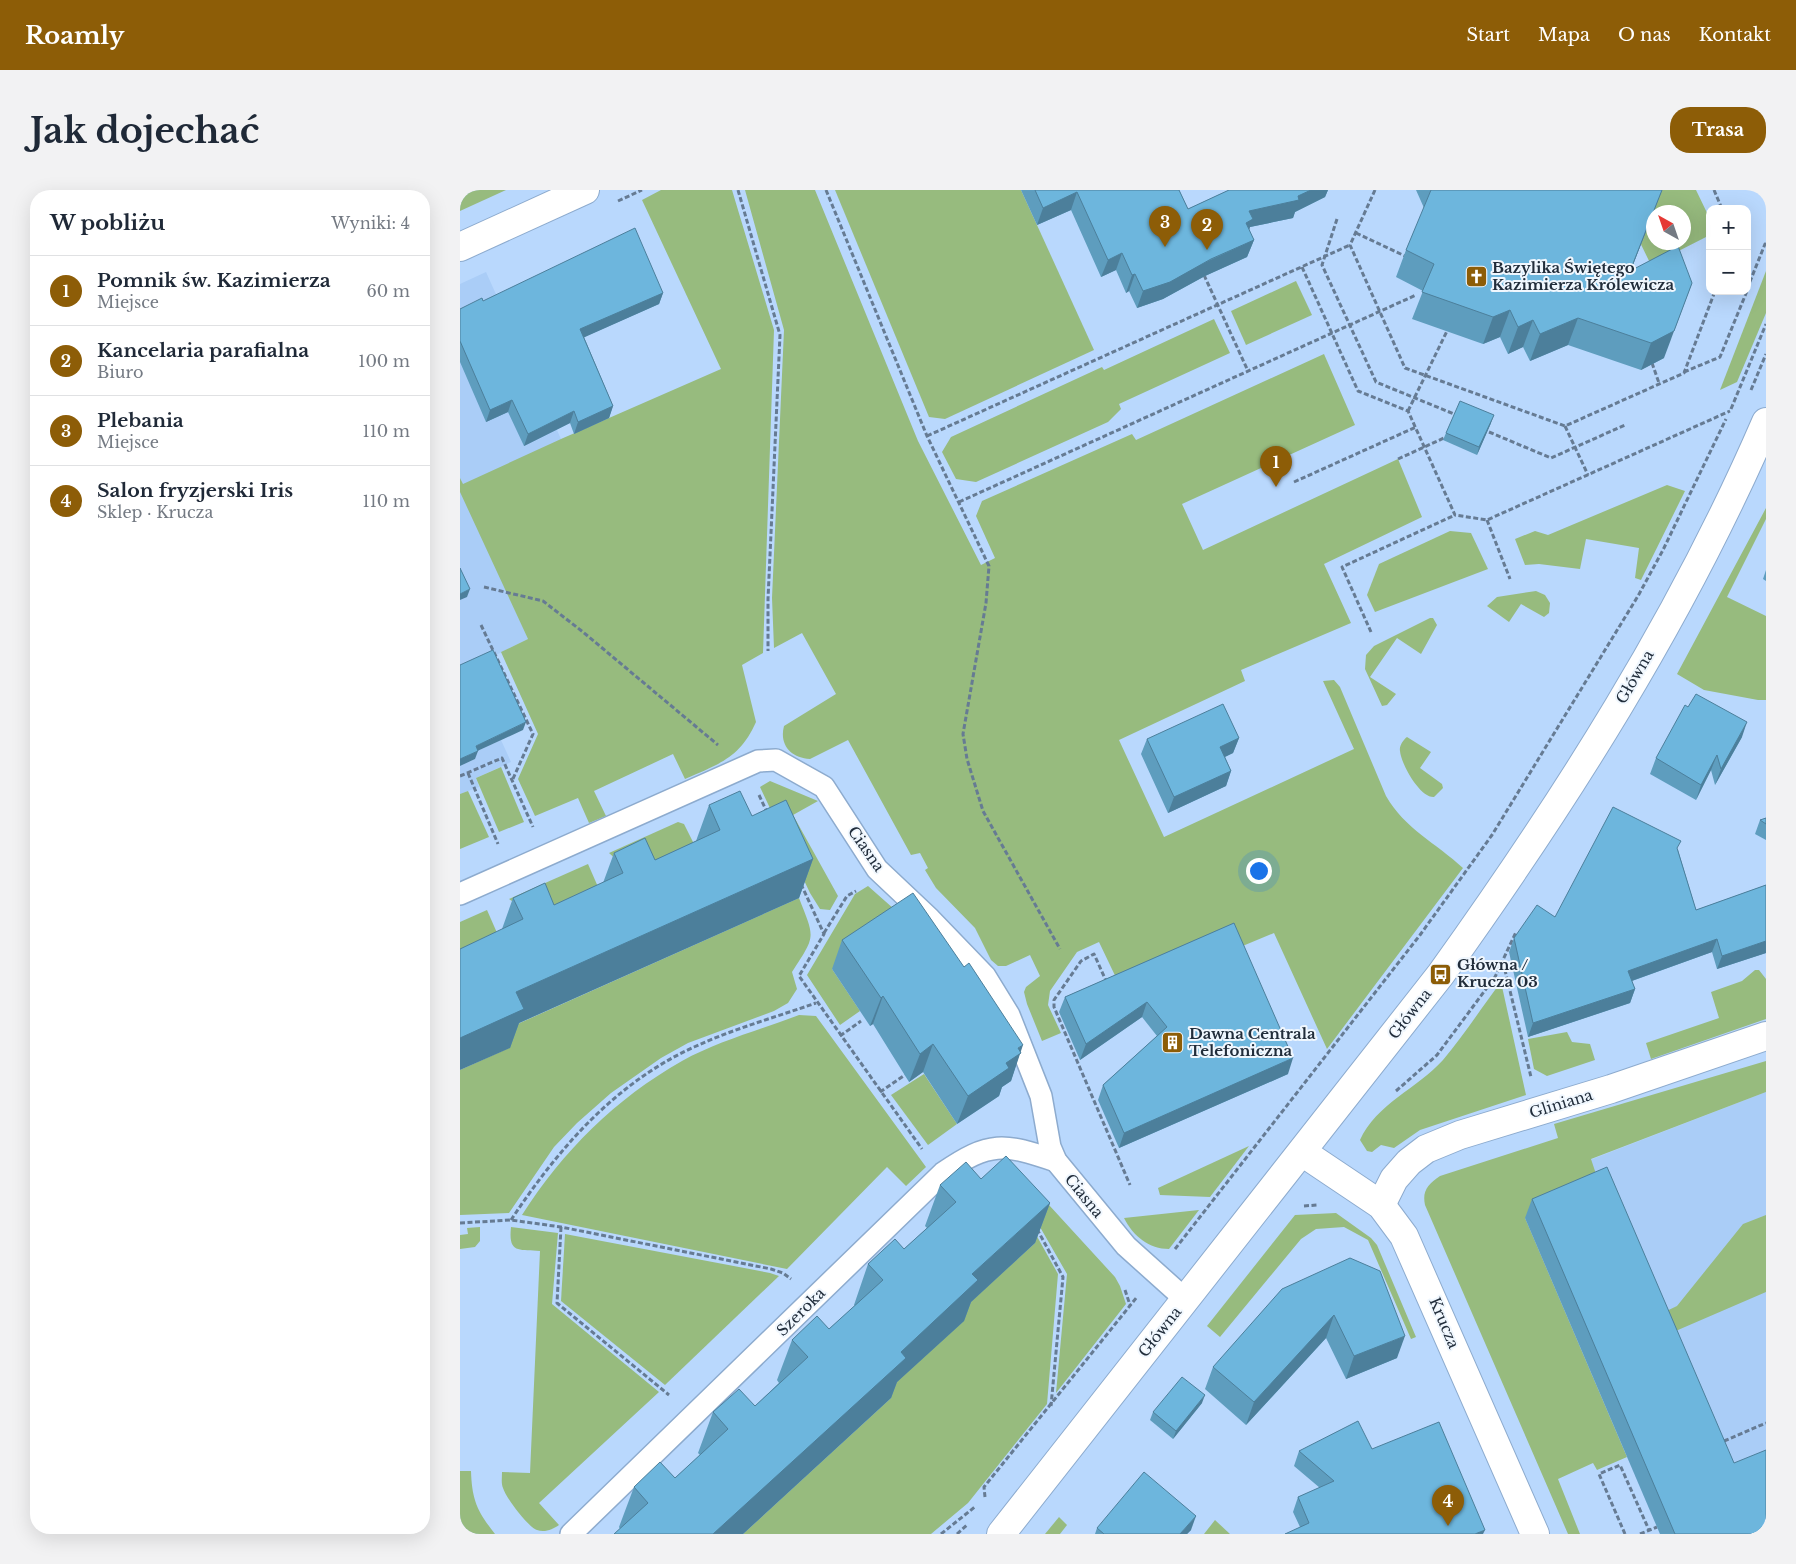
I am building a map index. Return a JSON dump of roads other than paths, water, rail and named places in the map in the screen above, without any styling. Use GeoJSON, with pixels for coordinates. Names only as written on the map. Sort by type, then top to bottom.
{"type":"FeatureCollection","features":[{"type":"Feature","properties":{"kind":"street"},"geometry":{"type":"LineString","coordinates":[[460,247],[585,190]]}},
{"type":"Feature","properties":{"kind":"street","name":"Główna"},"geometry":{"type":"LineString","coordinates":[[1001,1534],[1441,974],[1510,878],[1579,772],[1632,682],[1712,536],[1766,422]]}},
{"type":"Feature","properties":{"kind":"street","name":"Gliniana"},"geometry":{"type":"LineString","coordinates":[[1381,1206],[1394,1179],[1409,1162],[1426,1149],[1460,1136],[1611,1089],[1766,1036]]}},
{"type":"Feature","properties":{"kind":"street","name":"Krucza"},"geometry":{"type":"LineString","coordinates":[[1302,1152],[1381,1206],[1404,1236],[1424,1276],[1535,1534]]}},
{"type":"Feature","properties":{"kind":"lane","name":"Ciasna"},"geometry":{"type":"LineString","coordinates":[[460,894],[741,768],[767,759],[776,760],[824,787],[868,857],[886,878],[930,919],[985,976],[1002,1000],[1041,1096],[1050,1147],[1056,1161],[1116,1235],[1185,1300]]}},
{"type":"Feature","properties":{"kind":"lane","name":"Szeroka"},"geometry":{"type":"LineString","coordinates":[[571,1534],[695,1416],[943,1173],[972,1155],[988,1148],[1004,1146],[1018,1148],[1056,1161]]}},
{"type":"Feature","properties":{"kind":"place","name":"Plebania"},"geometry":{"type":"Point","coordinates":[1165,247]}},
{"type":"Feature","properties":{"kind":"place","name":"Kancelaria parafialna"},"geometry":{"type":"Point","coordinates":[1207,250]}},
{"type":"Feature","properties":{"kind":"place","name":"Bazylika Świętego Kazimierza Królewicza"},"geometry":{"type":"Point","coordinates":[1476,277]}},
{"type":"Feature","properties":{"kind":"place","name":"Pomnik św. Kazimierza"},"geometry":{"type":"Point","coordinates":[1276,487]}},
{"type":"Feature","properties":{"kind":"place","name":"Główna / Krucza 03"},"geometry":{"type":"Point","coordinates":[1441,974]}},
{"type":"Feature","properties":{"kind":"place","name":"Dawna Centrala Telefoniczna"},"geometry":{"type":"Point","coordinates":[1173,1043]}},
{"type":"Feature","properties":{"kind":"place","name":"Salon fryzjerski Iris"},"geometry":{"type":"Point","coordinates":[1448,1526]}}]}
